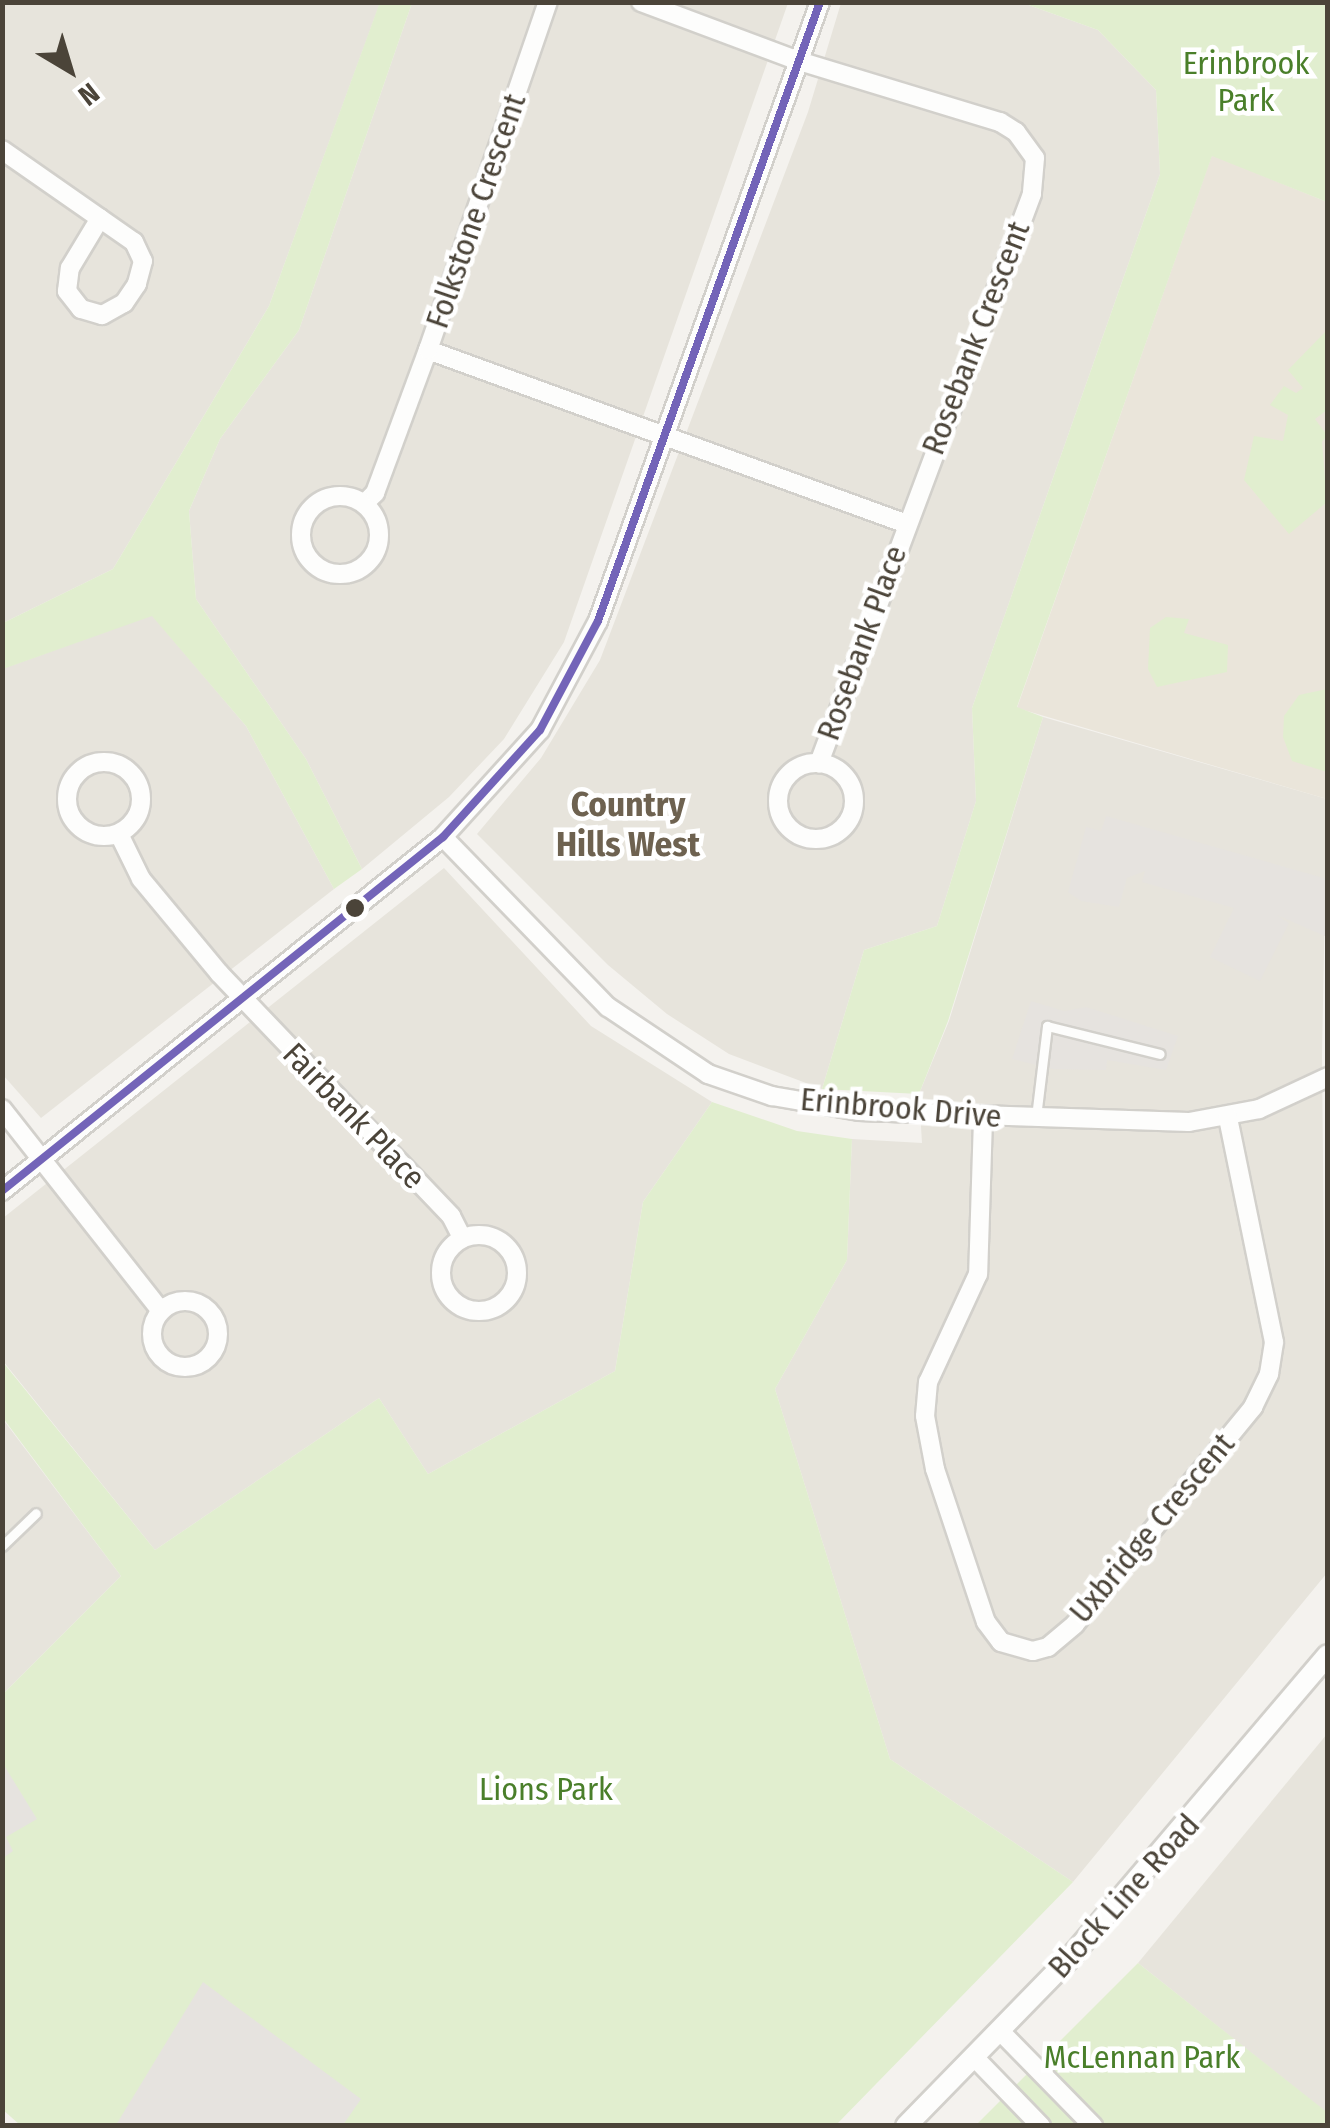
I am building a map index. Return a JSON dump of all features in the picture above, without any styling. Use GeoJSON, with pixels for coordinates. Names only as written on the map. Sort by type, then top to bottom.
{"type":"FeatureCollection","features":[{"type":"Feature","properties":{"kind":"street","name":"Folkstone Crescent"},"geometry":{"type":"LineString","coordinates":[[548,2],[428,350],[666,434]]}},
{"type":"Feature","properties":{"kind":"street"},"geometry":{"type":"LineString","coordinates":[[640,2],[799,61]]}},
{"type":"Feature","properties":{"kind":"street"},"geometry":{"type":"LineString","coordinates":[[2,1191],[442,838],[540,730],[579,665],[820,2]]}},
{"type":"Feature","properties":{"kind":"street","name":"Rosebank Crescent"},"geometry":{"type":"LineString","coordinates":[[799,61],[1000,122],[1016,132],[1035,158],[1032,194],[904,523]]}},
{"type":"Feature","properties":{"kind":"street"},"geometry":{"type":"LineString","coordinates":[[2,150],[100,218],[134,242],[143,261],[124,303],[102,315],[81,308],[66,291],[70,268],[100,218]]}},
{"type":"Feature","properties":{"kind":"street"},"geometry":{"type":"LineString","coordinates":[[364,504],[375,493],[428,350]]}},
{"type":"Feature","properties":{"kind":"street"},"geometry":{"type":"LineString","coordinates":[[666,434],[904,523]]}},
{"type":"Feature","properties":{"kind":"street"},"geometry":{"type":"LineString","coordinates":[[341,496],[364,504],[377,523],[378,541],[369,561],[338,574],[314,564],[300,533],[312,507],[341,496]]}},
{"type":"Feature","properties":{"kind":"street","name":"Rosebank Place"},"geometry":{"type":"LineString","coordinates":[[819,763],[904,523]]}},
{"type":"Feature","properties":{"kind":"street"},"geometry":{"type":"LineString","coordinates":[[115,763],[140,787],[140,810],[119,834],[94,835],[69,812],[72,780],[92,764],[115,763]]}},
{"type":"Feature","properties":{"kind":"street","name":"Rosebank Place"},"geometry":{"type":"LineString","coordinates":[[819,763],[841,772],[854,799],[846,824],[817,839],[786,824],[778,802],[794,770],[819,763]]}},
{"type":"Feature","properties":{"kind":"street","name":"Fairbank Place"},"geometry":{"type":"LineString","coordinates":[[119,834],[141,879],[241,998],[451,1216],[462,1238]]}},
{"type":"Feature","properties":{"kind":"street","name":"Erinbrook Drive"},"geometry":{"type":"LineString","coordinates":[[442,838],[608,1007],[708,1074],[832,1108],[983,1119],[1228,1117],[1328,1077]]}},
{"type":"Feature","properties":{"kind":"street"},"geometry":{"type":"LineString","coordinates":[[2,1108],[161,1311]]}},
{"type":"Feature","properties":{"kind":"street","name":"Uxbridge Crescent"},"geometry":{"type":"LineString","coordinates":[[983,1119],[978,1274],[928,1382],[925,1416],[935,1469],[986,1622],[1001,1642],[1033,1650],[1048,1647],[1075,1624],[1253,1406],[1268,1374],[1274,1342],[1228,1117]]}},
{"type":"Feature","properties":{"kind":"street"},"geometry":{"type":"LineString","coordinates":[[493,1237],[510,1250],[515,1286],[498,1306],[464,1308],[445,1290],[441,1266],[462,1238],[493,1237]]}},
{"type":"Feature","properties":{"kind":"street","name":"Block Line Road"},"geometry":{"type":"LineString","coordinates":[[906,2126],[1001,2032],[1198,1814],[1328,1655]]}},
{"type":"Feature","properties":{"kind":"street"},"geometry":{"type":"LineString","coordinates":[[1001,2032],[1094,2126]]}},
{"type":"Feature","properties":{"kind":"street"},"geometry":{"type":"LineString","coordinates":[[975,2058],[1042,2126]]}},
{"type":"Feature","properties":{"kind":"lane"},"geometry":{"type":"LineString","coordinates":[[1036,1117],[1046,1026],[1160,1054]]}},
{"type":"Feature","properties":{"kind":"lane"},"geometry":{"type":"LineString","coordinates":[[2,1546],[36,1513]]}},
{"type":"Feature","properties":{"kind":"shaded area"},"geometry":{"type":"Polygon","coordinates":[[[3,3],[380,3],[269,306],[113,569],[3,623],[3,3]]]}},
{"type":"Feature","properties":{"kind":"shaded area"},"geometry":{"type":"Polygon","coordinates":[[[412,3],[788,3],[564,642],[504,739],[449,797],[362,869],[306,759],[196,599],[189,511],[220,439],[299,330],[412,3]]]}},
{"type":"Feature","properties":{"kind":"shaded area"},"geometry":{"type":"Polygon","coordinates":[[[841,3],[1023,3],[1098,30],[1156,90],[1160,174],[972,708],[976,801],[937,926],[864,950],[822,1089],[729,1054],[667,1014],[608,965],[477,834],[541,758],[600,660],[808,112],[841,3]]]}},
{"type":"Feature","properties":{"kind":"shaded area"},"geometry":{"type":"Polygon","coordinates":[[[1212,155],[1327,202],[1327,799],[1017,708],[1212,155]]]}},
{"type":"Feature","properties":{"kind":"shaded area"},"geometry":{"type":"Polygon","coordinates":[[[152,615],[246,726],[334,889],[41,1118],[3,1075],[2,669],[152,615]]]}},
{"type":"Feature","properties":{"kind":"shaded area"},"geometry":{"type":"Polygon","coordinates":[[[1043,717],[1327,799],[1322,1055],[1327,1573],[1073,1882],[890,1759],[775,1389],[847,1260],[852,1139],[922,1143],[919,1094],[949,1021],[1043,717]]]}},
{"type":"Feature","properties":{"kind":"shaded area"},"geometry":{"type":"Polygon","coordinates":[[[1106,816],[1327,879],[1327,937],[1277,915],[1289,923],[1260,981],[1210,957],[1234,908],[1142,882],[1145,871],[1127,878],[1119,907],[1081,901],[1068,892],[1086,827],[1101,831],[1106,816]]]}},
{"type":"Feature","properties":{"kind":"shaded area"},"geometry":{"type":"Polygon","coordinates":[[[444,868],[591,1026],[712,1102],[643,1202],[615,1371],[428,1474],[379,1398],[155,1550],[3,1361],[3,1218],[444,868]]]}},
{"type":"Feature","properties":{"kind":"shaded area"},"geometry":{"type":"Polygon","coordinates":[[[1031,1001],[1064,1011],[1086,1007],[1178,1036],[1166,1070],[1107,1060],[1106,1070],[1053,1069],[1012,1059],[1031,1001]]]}},
{"type":"Feature","properties":{"kind":"shaded area"},"geometry":{"type":"Polygon","coordinates":[[[2,1418],[121,1576],[3,1694],[2,1694],[2,1418]]]}},
{"type":"Feature","properties":{"kind":"shaded area"},"geometry":{"type":"Polygon","coordinates":[[[1327,1734],[1327,2113],[1138,1963],[1327,1734]]]}},
{"type":"Feature","properties":{"kind":"shaded area"},"geometry":{"type":"Polygon","coordinates":[[[2,1762],[37,1819],[6,1837],[13,1851],[3,1858],[2,1762]]]}},
{"type":"Feature","properties":{"kind":"shaded area"},"geometry":{"type":"Polygon","coordinates":[[[203,1982],[361,2099],[343,2125],[116,2125],[203,1982]]]}},
{"type":"Feature","properties":{"kind":"green space"},"geometry":{"type":"Polygon","coordinates":[[[380,2],[412,3],[299,330],[220,439],[189,511],[196,599],[306,759],[362,869],[334,889],[246,726],[152,616],[3,669],[3,623],[113,569],[269,306],[380,2]]]}},
{"type":"Feature","properties":{"kind":"green space","name":"Erinbrook Park"},"geometry":{"type":"Polygon","coordinates":[[[1023,3],[1327,3],[1327,202],[1212,156],[1017,707],[1043,717],[948,1021],[919,1094],[822,1089],[864,950],[937,926],[976,801],[972,708],[1160,174],[1156,90],[1098,30],[1023,3]]]}},
{"type":"Feature","properties":{"kind":"green space"},"geometry":{"type":"Polygon","coordinates":[[[1327,330],[1327,410],[1315,419],[1327,435],[1322,442],[1327,502],[1289,534],[1244,480],[1254,436],[1283,441],[1288,415],[1270,405],[1284,386],[1296,393],[1303,388],[1288,370],[1327,330]]]}},
{"type":"Feature","properties":{"kind":"green space"},"geometry":{"type":"Polygon","coordinates":[[[1166,617],[1189,619],[1184,633],[1228,645],[1227,672],[1157,687],[1148,669],[1150,628],[1166,617]]]}},
{"type":"Feature","properties":{"kind":"green space"},"geometry":{"type":"Polygon","coordinates":[[[1328,689],[1327,772],[1292,761],[1283,737],[1284,716],[1299,695],[1328,689]]]}},
{"type":"Feature","properties":{"kind":"green space","name":"Lions Park"},"geometry":{"type":"Polygon","coordinates":[[[712,1102],[797,1131],[852,1139],[847,1260],[775,1389],[890,1759],[1073,1882],[836,2125],[20,2125],[2,2109],[3,1694],[121,1576],[3,1418],[2,1361],[155,1550],[379,1398],[428,1474],[615,1371],[643,1202],[712,1102]]]}},
{"type":"Feature","properties":{"kind":"green space","name":"McLennan Park"},"geometry":{"type":"Polygon","coordinates":[[[1138,1963],[1328,2113],[1327,2126],[975,2126],[1138,1963]]]}},
{"type":"Feature","properties":{"kind":"transit line"},"geometry":{"type":"LineString","coordinates":[[2,1191],[443,837],[540,730],[598,621],[820,2]]}},
{"type":"Feature","properties":{"kind":"district","name":"Country Hills West"},"geometry":{"type":"Point","coordinates":[628,824]}}]}
